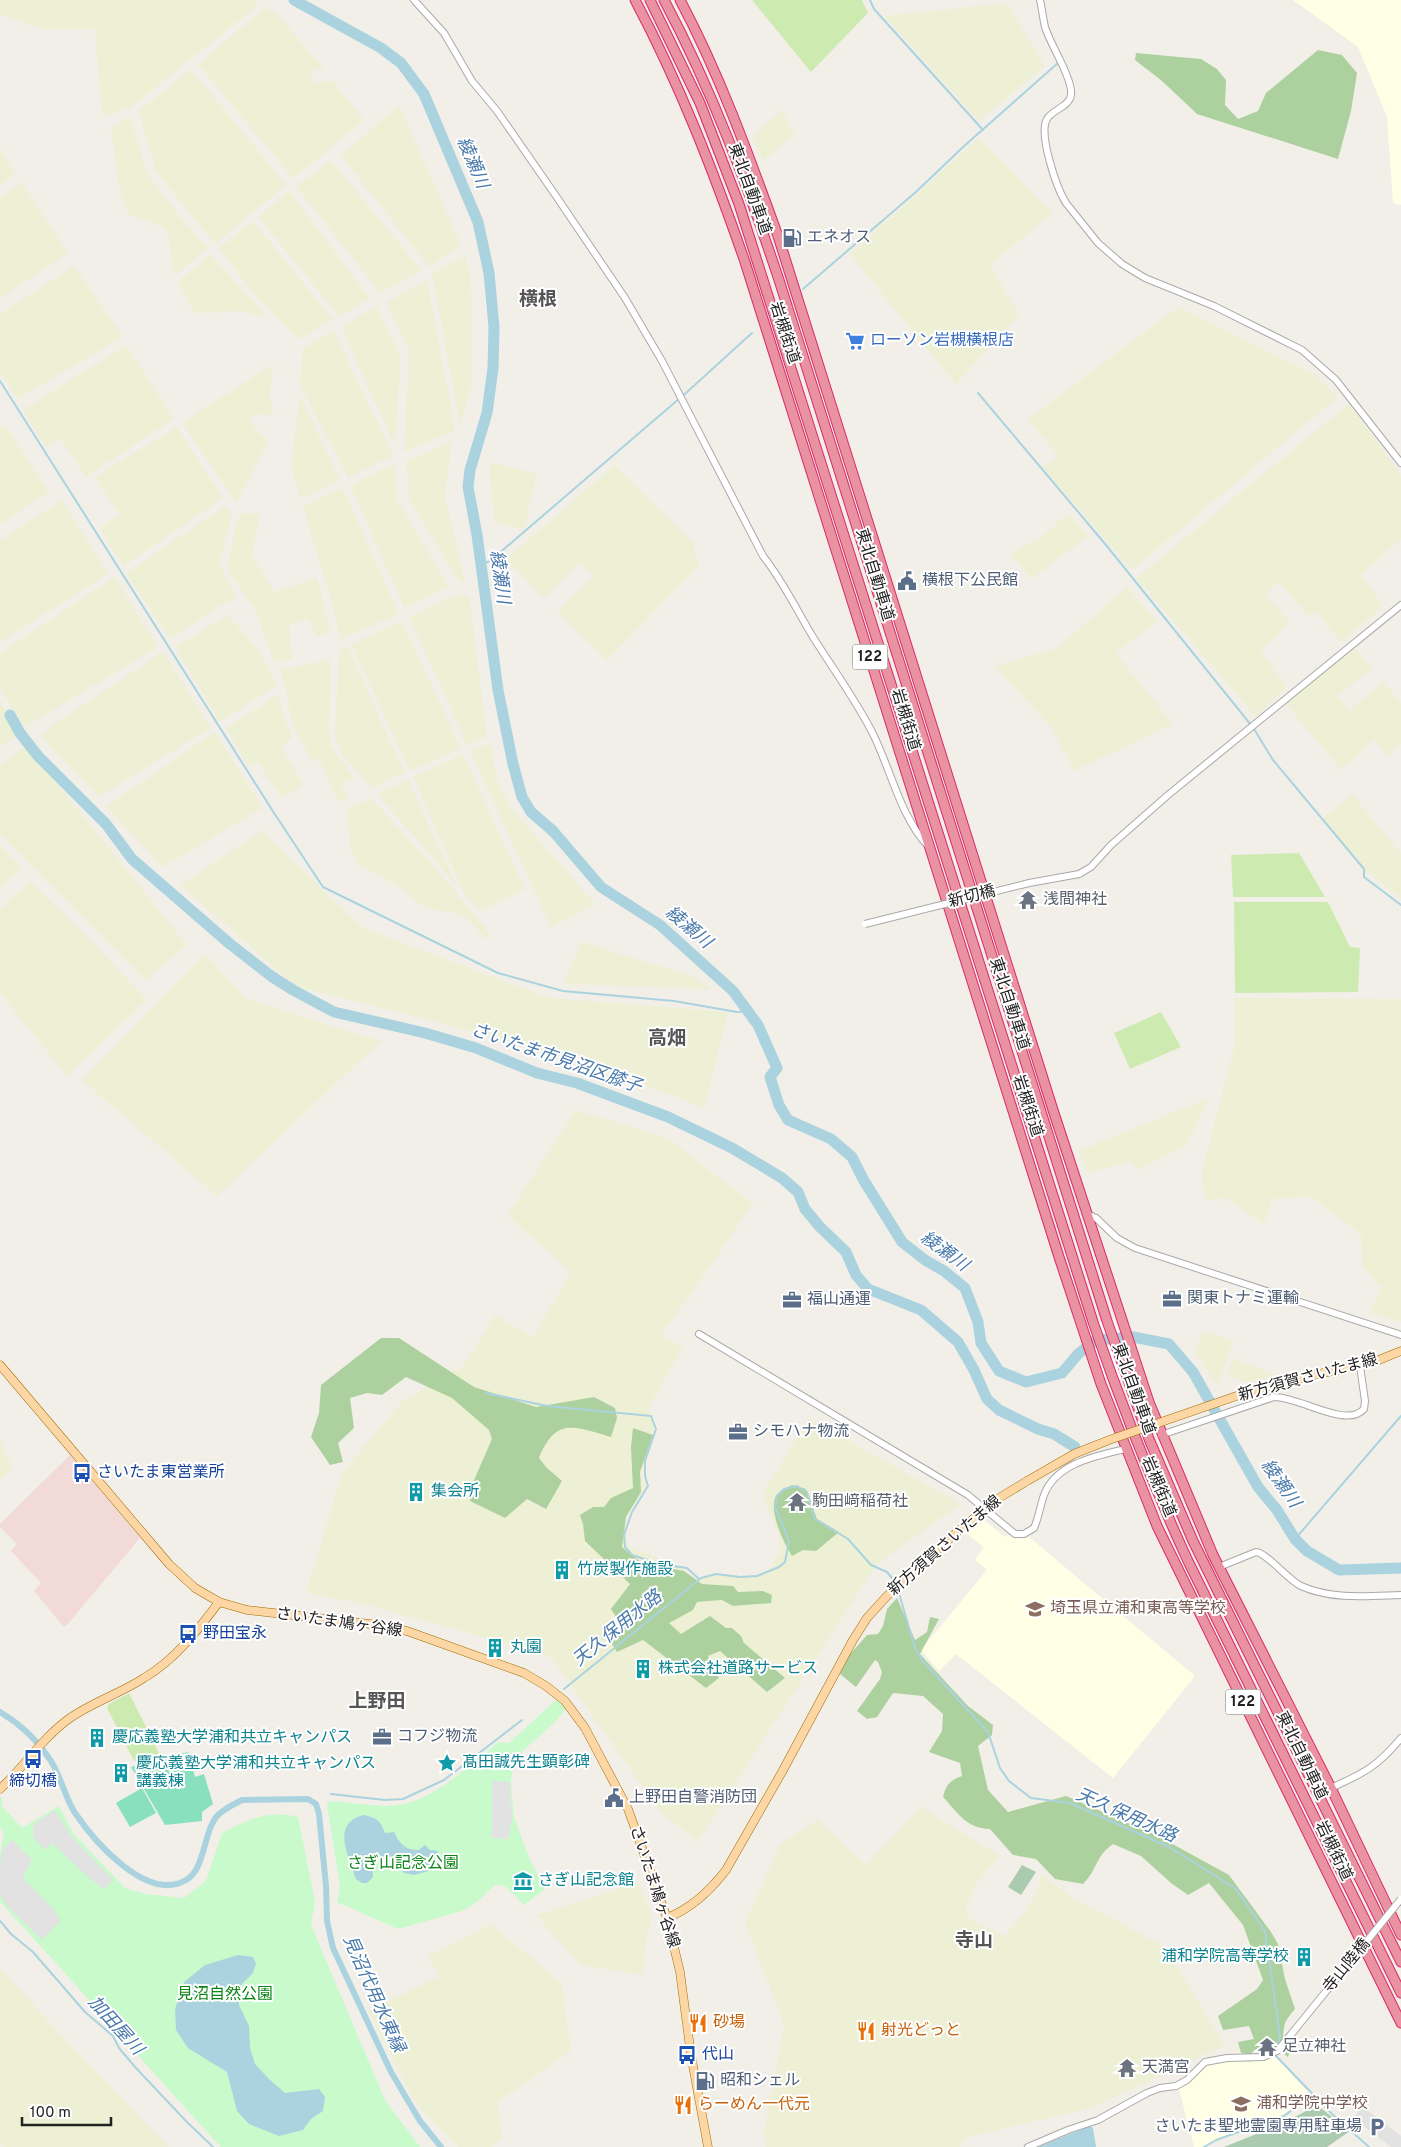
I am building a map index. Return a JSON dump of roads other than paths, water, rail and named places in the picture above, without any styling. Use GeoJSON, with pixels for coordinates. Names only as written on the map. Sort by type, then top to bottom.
{"type":"FeatureCollection","features":[{"type":"Feature","properties":{"kind":"highway","name":"岩槻街道"},"geometry":{"type":"LineString","coordinates":[[634,0],[682,96],[715,177],[739,245],[1080,1324],[1126,1449],[1166,1543],[1401,2024]]}},
{"type":"Feature","properties":{"kind":"highway","name":"東北自動車道"},"geometry":{"type":"LineString","coordinates":[[650,0],[696,94],[740,204],[1112,1378],[1143,1459],[1188,1561],[1401,1993]]}},
{"type":"Feature","properties":{"kind":"highway","name":"東北自動車道"},"geometry":{"type":"LineString","coordinates":[[664,0],[700,69],[723,122],[779,280],[1127,1380],[1167,1481],[1197,1548],[1401,1962]]}},
{"type":"Feature","properties":{"kind":"highway","name":"岩槻街道"},"geometry":{"type":"LineString","coordinates":[[680,0],[744,141],[778,236],[1121,1322],[1161,1434],[1219,1567],[1331,1788],[1401,1935]]}},
{"type":"Feature","properties":{"kind":"main road","name":"新方須賀さいたま線"},"geometry":{"type":"LineString","coordinates":[[668,1918],[693,1905],[716,1883],[726,1870],[796,1748],[853,1640],[868,1618],[887,1596],[985,1508],[1028,1480],[1074,1454],[1108,1440],[1263,1388],[1360,1366],[1401,1351]]}},
{"type":"Feature","properties":{"kind":"main road","name":"さいたま鳩ヶ谷線"},"geometry":{"type":"LineString","coordinates":[[0,1365],[169,1564],[195,1588],[219,1602],[247,1610],[370,1624],[407,1631],[514,1669],[546,1686],[565,1702],[578,1717],[622,1796],[642,1843],[668,1918],[680,1972],[691,2055],[708,2147]]}},
{"type":"Feature","properties":{"kind":"main road"},"geometry":{"type":"LineString","coordinates":[[0,1789],[44,1742],[70,1718],[130,1687],[161,1667],[194,1635],[219,1602]]}},
{"type":"Feature","properties":{"kind":"street"},"geometry":{"type":"LineString","coordinates":[[414,0],[444,33],[472,81],[529,157],[624,298],[662,361],[763,556],[781,578],[813,637],[873,733],[902,804],[919,836],[931,849]]}},
{"type":"Feature","properties":{"kind":"street"},"geometry":{"type":"LineString","coordinates":[[1040,0],[1045,27],[1067,78],[1071,94],[1069,100],[1046,119],[1044,128],[1050,160],[1062,198],[1098,243],[1122,264],[1144,278],[1214,306],[1302,350],[1336,380],[1401,463]]}},
{"type":"Feature","properties":{"kind":"street","name":"新切橋"},"geometry":{"type":"LineString","coordinates":[[865,924],[1029,883],[1079,874],[1091,867],[1111,845],[1168,795],[1400,609]]}},
{"type":"Feature","properties":{"kind":"street"},"geometry":{"type":"LineString","coordinates":[[1087,1214],[1096,1218],[1117,1238],[1135,1248],[1401,1335]]}},
{"type":"Feature","properties":{"kind":"street"},"geometry":{"type":"LineString","coordinates":[[699,1334],[960,1491],[985,1508],[1015,1534],[1028,1532],[1034,1528],[1044,1494],[1050,1483],[1061,1472],[1088,1458],[1126,1449]]}},
{"type":"Feature","properties":{"kind":"street"},"geometry":{"type":"LineString","coordinates":[[1161,1434],[1274,1397],[1285,1397],[1344,1417],[1353,1417],[1364,1408],[1365,1401],[1360,1366]]}},
{"type":"Feature","properties":{"kind":"street"},"geometry":{"type":"LineString","coordinates":[[1219,1567],[1256,1552],[1262,1552],[1276,1567],[1301,1586],[1338,1595],[1401,1595]]}},
{"type":"Feature","properties":{"kind":"street"},"geometry":{"type":"LineString","coordinates":[[1331,1788],[1368,1771],[1401,1738]]}},
{"type":"Feature","properties":{"kind":"street","name":"寺山陸橋"},"geometry":{"type":"LineString","coordinates":[[1028,2147],[1098,2120],[1147,2093],[1160,2088],[1176,2086],[1187,2080],[1204,2062],[1227,2058],[1263,2057],[1277,2051],[1401,1899]]}},
{"type":"Feature","properties":{"kind":"water"},"geometry":{"type":"Polygon","coordinates":[[[364,1815],[378,1821],[385,1833],[394,1832],[398,1840],[407,1847],[419,1850],[425,1845],[430,1850],[438,1851],[432,1870],[414,1875],[404,1873],[392,1858],[385,1856],[375,1860],[372,1868],[373,1877],[367,1883],[362,1883],[356,1879],[346,1851],[345,1833],[347,1825],[354,1819],[364,1815]]]}},
{"type":"Feature","properties":{"kind":"water"},"geometry":{"type":"Polygon","coordinates":[[[238,1955],[253,1957],[256,1964],[253,1973],[239,1987],[239,2005],[249,2026],[250,2048],[255,2064],[285,2093],[319,2089],[325,2097],[323,2111],[311,2119],[303,2130],[279,2136],[249,2124],[237,2111],[227,2072],[188,2048],[176,2030],[175,2009],[184,1982],[205,1965],[238,1955]]]}},
{"type":"Feature","properties":{"kind":"water"},"geometry":{"type":"Polygon","coordinates":[[[1090,2126],[1093,2128],[1096,2147],[1038,2147],[1090,2126]]]}},
{"type":"Feature","properties":{"kind":"waterway","name":"綾瀬川"},"geometry":{"type":"LineString","coordinates":[[294,0],[381,48],[401,63],[424,94],[478,222],[489,273],[494,327],[493,368],[487,413],[470,470],[468,487],[477,535],[498,690],[513,764],[522,797],[531,812],[553,831],[601,887],[660,925],[733,991],[758,1025],[777,1068],[770,1077],[779,1105],[788,1120],[831,1139],[852,1157],[863,1179],[902,1242],[965,1288],[978,1322],[981,1343],[999,1371],[1026,1382],[1062,1373],[1078,1354],[1096,1340],[1133,1337],[1169,1344],[1193,1372],[1258,1487],[1277,1510],[1295,1539],[1307,1551],[1339,1570],[1401,1568]]}},
{"type":"Feature","properties":{"kind":"waterway"},"geometry":{"type":"LineString","coordinates":[[870,0],[874,9],[983,130]]}},
{"type":"Feature","properties":{"kind":"waterway"},"geometry":{"type":"LineString","coordinates":[[803,289],[917,191],[963,147],[1059,62]]}},
{"type":"Feature","properties":{"kind":"waterway"},"geometry":{"type":"LineString","coordinates":[[481,567],[482,564],[490,561],[687,392],[752,333]]}},
{"type":"Feature","properties":{"kind":"waterway"},"geometry":{"type":"LineString","coordinates":[[0,381],[323,887],[498,973],[563,991],[674,1001],[737,1012],[749,1011]]}},
{"type":"Feature","properties":{"kind":"waterway"},"geometry":{"type":"LineString","coordinates":[[978,393],[1106,545],[1251,725]]}},
{"type":"Feature","properties":{"kind":"waterway","name":"さいたま市見沼区膝子"},"geometry":{"type":"LineString","coordinates":[[10,715],[20,733],[38,756],[106,824],[132,859],[230,944],[271,976],[334,1012],[425,1033],[476,1048],[537,1073],[577,1083],[668,1117],[732,1148],[782,1178],[798,1192],[805,1209],[820,1227],[846,1252],[856,1275],[868,1289],[921,1310],[958,1342],[974,1370],[987,1399],[999,1410],[1038,1429],[1054,1434],[1075,1447]]}},
{"type":"Feature","properties":{"kind":"waterway"},"geometry":{"type":"LineString","coordinates":[[1254,729],[1273,760],[1364,869],[1364,877],[1401,905]]}},
{"type":"Feature","properties":{"kind":"waterway"},"geometry":{"type":"LineString","coordinates":[[486,1393],[547,1406],[651,1416],[656,1429],[645,1461],[645,1476],[648,1486],[632,1512],[624,1535],[625,1547],[632,1555],[659,1564],[687,1568],[699,1579]]}},
{"type":"Feature","properties":{"kind":"waterway"},"geometry":{"type":"LineString","coordinates":[[1295,1539],[1401,1416]]}},
{"type":"Feature","properties":{"kind":"waterway","name":"天久保用水路"},"geometry":{"type":"LineString","coordinates":[[564,1689],[701,1578],[716,1574],[740,1577],[757,1576],[779,1567],[785,1562],[789,1541],[775,1507],[777,1496],[784,1489],[797,1486],[807,1492],[815,1519],[848,1539],[871,1565],[887,1572],[896,1583]]}},
{"type":"Feature","properties":{"kind":"waterway","name":"天久保用水路"},"geometry":{"type":"LineString","coordinates":[[898,1590],[915,1648],[922,1660],[988,1732],[1000,1768],[1009,1781],[1031,1798],[1070,1803],[1169,1847],[1235,1888],[1265,1931],[1280,2036],[1278,2046]]}},
{"type":"Feature","properties":{"kind":"waterway","name":"見沼代用水東縁"},"geometry":{"type":"LineString","coordinates":[[0,1712],[20,1726],[44,1751],[57,1771],[75,1813],[95,1839],[123,1866],[155,1883],[171,1885],[186,1880],[193,1875],[214,1821],[219,1814],[242,1800],[308,1799],[316,1804],[319,1814],[326,1886],[327,1921],[333,1948],[391,2072],[420,2121],[441,2147]]}},
{"type":"Feature","properties":{"kind":"waterway","name":"天久保用水路"},"geometry":{"type":"LineString","coordinates":[[331,1794],[385,1800],[403,1799],[444,1780],[522,1720]]}},
{"type":"Feature","properties":{"kind":"waterway","name":"加田屋川"},"geometry":{"type":"LineString","coordinates":[[0,1921],[11,1934],[33,1952],[85,2012],[113,2036],[119,2048],[135,2067],[213,2147]]}},
{"type":"Feature","properties":{"kind":"waterway","name":"天久保用水路"},"geometry":{"type":"LineString","coordinates":[[1276,2053],[1275,2055],[1331,2113],[1369,2147]]}},
{"type":"Feature","properties":{"kind":"waterway"},"geometry":{"type":"LineString","coordinates":[[1204,2147],[1216,2140],[1284,2116],[1313,2094]]}},
{"type":"Feature","properties":{"kind":"place","name":"エネオス"},"geometry":{"type":"Point","coordinates":[792,238]}},
{"type":"Feature","properties":{"kind":"place","name":"ローソン岩槻横根店"},"geometry":{"type":"Point","coordinates":[855,341]}},
{"type":"Feature","properties":{"kind":"place","name":"横根下公民館"},"geometry":{"type":"Point","coordinates":[907,581]}},
{"type":"Feature","properties":{"kind":"place","name":"浅間神社"},"geometry":{"type":"Point","coordinates":[1028,900]}},
{"type":"Feature","properties":{"kind":"place","name":"関東トナミ運輸"},"geometry":{"type":"Point","coordinates":[1172,1299]}},
{"type":"Feature","properties":{"kind":"place","name":"福山通運"},"geometry":{"type":"Point","coordinates":[792,1300]}},
{"type":"Feature","properties":{"kind":"place","name":"シモハナ物流"},"geometry":{"type":"Point","coordinates":[738,1432]}},
{"type":"Feature","properties":{"kind":"place","name":"さいたま東営業所"},"geometry":{"type":"Point","coordinates":[82,1473]}},
{"type":"Feature","properties":{"kind":"place","name":"集会所"},"geometry":{"type":"Point","coordinates":[416,1492]}},
{"type":"Feature","properties":{"kind":"place","name":"駒田﨑稲荷社"},"geometry":{"type":"Point","coordinates":[797,1502]}},
{"type":"Feature","properties":{"kind":"place","name":"竹炭製作施設"},"geometry":{"type":"Point","coordinates":[562,1570]}},
{"type":"Feature","properties":{"kind":"place","name":"埼玉県立浦和東高等学校"},"geometry":{"type":"Point","coordinates":[1035,1609]}},
{"type":"Feature","properties":{"kind":"place","name":"野田宝永"},"geometry":{"type":"Point","coordinates":[188,1634]}},
{"type":"Feature","properties":{"kind":"place","name":"丸園"},"geometry":{"type":"Point","coordinates":[495,1648]}},
{"type":"Feature","properties":{"kind":"place","name":"株式会社道路サービス"},"geometry":{"type":"Point","coordinates":[643,1669]}},
{"type":"Feature","properties":{"kind":"place","name":"コフジ物流"},"geometry":{"type":"Point","coordinates":[382,1737]}},
{"type":"Feature","properties":{"kind":"place","name":"慶応義塾大学浦和共立キャンパス"},"geometry":{"type":"Point","coordinates":[97,1738]}},
{"type":"Feature","properties":{"kind":"place","name":"締切橋"},"geometry":{"type":"Point","coordinates":[33,1759]}},
{"type":"Feature","properties":{"kind":"place","name":"髙田誠先生顕彰碑"},"geometry":{"type":"Point","coordinates":[447,1763]}},
{"type":"Feature","properties":{"kind":"place","name":"慶応義塾大学浦和共立キャンパス 講義棟"},"geometry":{"type":"Point","coordinates":[121,1773]}},
{"type":"Feature","properties":{"kind":"place","name":"上野田自警消防団"},"geometry":{"type":"Point","coordinates":[614,1798]}},
{"type":"Feature","properties":{"kind":"place","name":"さぎ山記念館"},"geometry":{"type":"Point","coordinates":[523,1881]}},
{"type":"Feature","properties":{"kind":"place","name":"浦和学院高等学校"},"geometry":{"type":"Point","coordinates":[1304,1957]}},
{"type":"Feature","properties":{"kind":"place","name":"砂場"},"geometry":{"type":"Point","coordinates":[698,2023]}},
{"type":"Feature","properties":{"kind":"place","name":"射光どっと"},"geometry":{"type":"Point","coordinates":[866,2031]}},
{"type":"Feature","properties":{"kind":"place","name":"足立神社"},"geometry":{"type":"Point","coordinates":[1267,2047]}},
{"type":"Feature","properties":{"kind":"place","name":"代山"},"geometry":{"type":"Point","coordinates":[687,2055]}},
{"type":"Feature","properties":{"kind":"place","name":"天満宮"},"geometry":{"type":"Point","coordinates":[1127,2068]}},
{"type":"Feature","properties":{"kind":"place","name":"昭和シェル"},"geometry":{"type":"Point","coordinates":[705,2081]}},
{"type":"Feature","properties":{"kind":"place","name":"浦和学院中学校"},"geometry":{"type":"Point","coordinates":[1241,2104]}},
{"type":"Feature","properties":{"kind":"place","name":"らーめん一代元"},"geometry":{"type":"Point","coordinates":[683,2105]}},
{"type":"Feature","properties":{"kind":"place","name":"さいたま聖地霊園専用駐車場"},"geometry":{"type":"Point","coordinates":[1377,2127]}},
{"type":"Feature","properties":{"kind":"district","name":"横根"},"geometry":{"type":"Point","coordinates":[538,300]}},
{"type":"Feature","properties":{"kind":"district","name":"高畑"},"geometry":{"type":"Point","coordinates":[667,1039]}},
{"type":"Feature","properties":{"kind":"district","name":"上野田"},"geometry":{"type":"Point","coordinates":[377,1702]}},
{"type":"Feature","properties":{"kind":"district","name":"寺山"},"geometry":{"type":"Point","coordinates":[974,1941]}},
{"type":"Feature","properties":{"kind":"park label","name":"さぎ山記念公園"},"geometry":{"type":"Point","coordinates":[403,1864]}},
{"type":"Feature","properties":{"kind":"park label","name":"見沼自然公園"},"geometry":{"type":"Point","coordinates":[225,1995]}}]}
